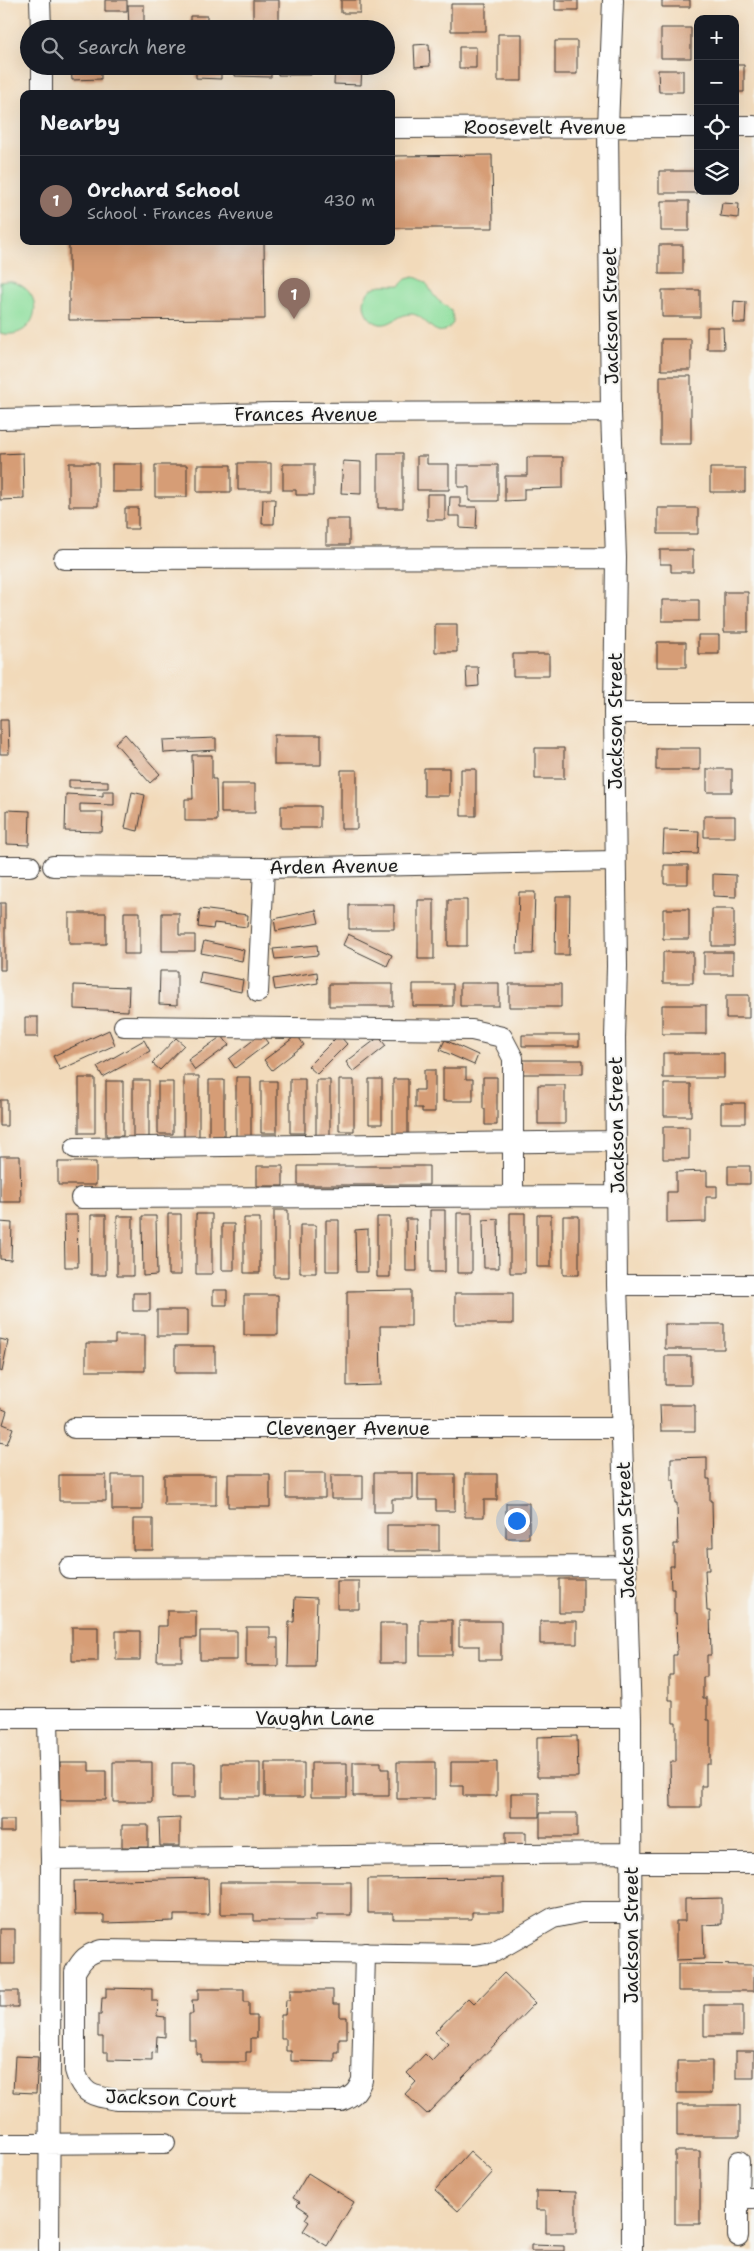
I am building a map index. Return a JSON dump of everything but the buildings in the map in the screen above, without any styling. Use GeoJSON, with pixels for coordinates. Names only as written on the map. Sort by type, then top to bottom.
{"type":"FeatureCollection","features":[{"type":"Feature","properties":{"kind":"street"},"geometry":{"type":"LineString","coordinates":[[40,0],[41,20]]}},
{"type":"Feature","properties":{"kind":"street","name":"Jackson Street"},"geometry":{"type":"LineString","coordinates":[[613,0],[608,127],[616,558],[614,713],[616,1141],[618,1285],[631,1718],[632,2251]]}},
{"type":"Feature","properties":{"kind":"street"},"geometry":{"type":"LineString","coordinates":[[42,75],[42,90]]}},
{"type":"Feature","properties":{"kind":"street"},"geometry":{"type":"LineString","coordinates":[[739,126],[754,126]]}},
{"type":"Feature","properties":{"kind":"street","name":"Roosevelt Avenue"},"geometry":{"type":"LineString","coordinates":[[395,128],[694,127]]}},
{"type":"Feature","properties":{"kind":"street","name":"Frances Avenue"},"geometry":{"type":"LineString","coordinates":[[0,419],[274,413],[612,412]]}},
{"type":"Feature","properties":{"kind":"street"},"geometry":{"type":"LineString","coordinates":[[64,559],[616,558]]}},
{"type":"Feature","properties":{"kind":"street"},"geometry":{"type":"LineString","coordinates":[[614,713],[754,714]]}},
{"type":"Feature","properties":{"kind":"street","name":"Arden Avenue"},"geometry":{"type":"LineString","coordinates":[[53,866],[264,868],[616,860]]}},
{"type":"Feature","properties":{"kind":"street"},"geometry":{"type":"LineString","coordinates":[[0,866],[30,866]]}},
{"type":"Feature","properties":{"kind":"street"},"geometry":{"type":"LineString","coordinates":[[258,992],[264,868]]}},
{"type":"Feature","properties":{"kind":"street"},"geometry":{"type":"LineString","coordinates":[[124,1026],[472,1030],[502,1037],[513,1058],[513,1196]]}},
{"type":"Feature","properties":{"kind":"street"},"geometry":{"type":"LineString","coordinates":[[75,1148],[616,1141]]}},
{"type":"Feature","properties":{"kind":"street"},"geometry":{"type":"LineString","coordinates":[[81,1198],[617,1196]]}},
{"type":"Feature","properties":{"kind":"street"},"geometry":{"type":"LineString","coordinates":[[618,1285],[754,1285]]}},
{"type":"Feature","properties":{"kind":"street","name":"Clevenger Avenue"},"geometry":{"type":"LineString","coordinates":[[74,1428],[622,1428]]}},
{"type":"Feature","properties":{"kind":"street"},"geometry":{"type":"LineString","coordinates":[[69,1568],[626,1566]]}},
{"type":"Feature","properties":{"kind":"street","name":"Vaughn Lane"},"geometry":{"type":"LineString","coordinates":[[0,1718],[631,1718]]}},
{"type":"Feature","properties":{"kind":"street"},"geometry":{"type":"LineString","coordinates":[[48,1718],[51,1859],[48,2144],[49,2251]]}},
{"type":"Feature","properties":{"kind":"street"},"geometry":{"type":"LineString","coordinates":[[51,1859],[631,1858],[754,1863]]}},
{"type":"Feature","properties":{"kind":"street","name":"Jackson Court"},"geometry":{"type":"LineString","coordinates":[[365,1954],[362,2080],[358,2091],[351,2097],[341,2100],[117,2100],[87,2092],[79,2084],[75,2070],[75,1972],[81,1960],[89,1954],[101,1950],[474,1955],[494,1952],[553,1918],[582,1912],[631,1912]]}},
{"type":"Feature","properties":{"kind":"street"},"geometry":{"type":"LineString","coordinates":[[0,2144],[164,2143]]}},
{"type":"Feature","properties":{"kind":"street"},"geometry":{"type":"LineString","coordinates":[[738,2236],[746,2198],[739,2161]]}},
{"type":"Feature","properties":{"kind":"green space"},"geometry":{"type":"Polygon","coordinates":[[[414,277],[426,283],[436,298],[452,313],[453,323],[447,329],[437,331],[412,314],[403,315],[388,323],[380,324],[374,322],[366,313],[364,308],[365,297],[373,288],[383,285],[400,285],[406,279],[414,277]]]}},
{"type":"Feature","properties":{"kind":"green space"},"geometry":{"type":"Polygon","coordinates":[[[7,281],[21,285],[30,293],[34,303],[31,323],[23,330],[13,334],[0,333],[0,282],[7,281]]]}},
{"type":"Feature","properties":{"kind":"place","name":"Orchard School"},"geometry":{"type":"Point","coordinates":[294,319]}}]}
